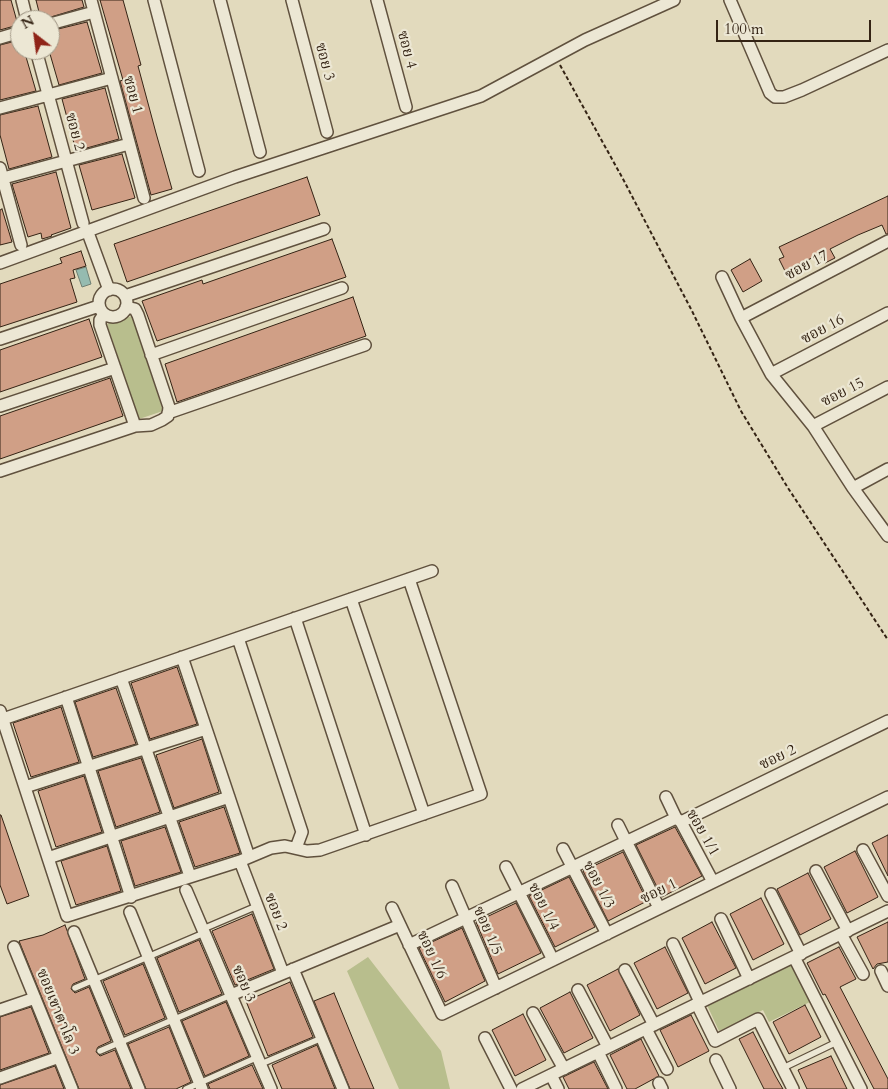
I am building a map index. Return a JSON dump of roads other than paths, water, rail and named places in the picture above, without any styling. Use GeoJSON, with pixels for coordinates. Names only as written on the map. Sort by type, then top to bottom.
{"type":"FeatureCollection","features":[{"type":"Feature","properties":{"kind":"street","name":"ซอย 1"},"geometry":{"type":"LineString","coordinates":[[91,0],[144,198]]}},
{"type":"Feature","properties":{"kind":"street"},"geometry":{"type":"LineString","coordinates":[[154,0],[199,171]]}},
{"type":"Feature","properties":{"kind":"street"},"geometry":{"type":"LineString","coordinates":[[220,0],[260,152]]}},
{"type":"Feature","properties":{"kind":"street","name":"ซอย 3"},"geometry":{"type":"LineString","coordinates":[[292,0],[327,132]]}},
{"type":"Feature","properties":{"kind":"street","name":"ซอย 4"},"geometry":{"type":"LineString","coordinates":[[377,0],[406,107]]}},
{"type":"Feature","properties":{"kind":"street"},"geometry":{"type":"LineString","coordinates":[[0,263],[85,226],[481,96],[585,40],[674,0]]}},
{"type":"Feature","properties":{"kind":"street"},"geometry":{"type":"LineString","coordinates":[[730,0],[770,93],[775,97],[784,97],[802,90],[888,50]]}},
{"type":"Feature","properties":{"kind":"street"},"geometry":{"type":"LineString","coordinates":[[60,21],[94,12]]}},
{"type":"Feature","properties":{"kind":"street","name":"ซอย 2"},"geometry":{"type":"LineString","coordinates":[[39,60],[85,226],[109,290]]}},
{"type":"Feature","properties":{"kind":"street"},"geometry":{"type":"LineString","coordinates":[[0,108],[112,78]]}},
{"type":"Feature","properties":{"kind":"street"},"geometry":{"type":"LineString","coordinates":[[21,245],[1,175],[66,161],[129,144]]}},
{"type":"Feature","properties":{"kind":"street"},"geometry":{"type":"LineString","coordinates":[[125,302],[324,229]]}},
{"type":"Feature","properties":{"kind":"street","name":"ซอย 17"},"geometry":{"type":"LineString","coordinates":[[741,318],[888,241]]}},
{"type":"Feature","properties":{"kind":"street"},"geometry":{"type":"LineString","coordinates":[[722,277],[741,318],[772,374],[813,426],[853,488],[888,536]]}},
{"type":"Feature","properties":{"kind":"street"},"geometry":{"type":"LineString","coordinates":[[151,355],[342,288]]}},
{"type":"Feature","properties":{"kind":"street"},"geometry":{"type":"LineString","coordinates":[[0,471],[136,426],[151,425],[168,416],[169,407],[138,315],[125,302],[120,291],[109,290],[100,297],[100,325],[136,426]]}},
{"type":"Feature","properties":{"kind":"street"},"geometry":{"type":"LineString","coordinates":[[101,310],[108,316],[121,315],[125,302]]}},
{"type":"Feature","properties":{"kind":"street"},"geometry":{"type":"LineString","coordinates":[[0,339],[101,310]]}},
{"type":"Feature","properties":{"kind":"street","name":"ซอย 16"},"geometry":{"type":"LineString","coordinates":[[772,374],[888,313]]}},
{"type":"Feature","properties":{"kind":"street"},"geometry":{"type":"LineString","coordinates":[[168,413],[365,345]]}},
{"type":"Feature","properties":{"kind":"street"},"geometry":{"type":"LineString","coordinates":[[0,406],[115,368]]}},
{"type":"Feature","properties":{"kind":"street","name":"ซอย 15"},"geometry":{"type":"LineString","coordinates":[[813,426],[888,387]]}},
{"type":"Feature","properties":{"kind":"street"},"geometry":{"type":"LineString","coordinates":[[853,488],[888,469]]}},
{"type":"Feature","properties":{"kind":"street"},"geometry":{"type":"LineString","coordinates":[[409,579],[481,794],[320,850],[307,851],[285,846],[271,848],[245,859],[131,897],[67,916],[1,715],[66,697],[432,571]]}},
{"type":"Feature","properties":{"kind":"street"},"geometry":{"type":"LineString","coordinates":[[351,599],[424,814]]}},
{"type":"Feature","properties":{"kind":"street"},"geometry":{"type":"LineString","coordinates":[[295,618],[366,834]]}},
{"type":"Feature","properties":{"kind":"street"},"geometry":{"type":"LineString","coordinates":[[238,638],[302,832],[296,848]]}},
{"type":"Feature","properties":{"kind":"street","name":"ซอย 2"},"geometry":{"type":"LineString","coordinates":[[182,657],[230,797],[257,906],[288,971]]}},
{"type":"Feature","properties":{"kind":"street"},"geometry":{"type":"LineString","coordinates":[[121,678],[190,876]]}},
{"type":"Feature","properties":{"kind":"street"},"geometry":{"type":"LineString","coordinates":[[66,697],[131,897]]}},
{"type":"Feature","properties":{"kind":"street","name":"ซอย 2"},"geometry":{"type":"LineString","coordinates":[[409,945],[572,867],[888,722]]}},
{"type":"Feature","properties":{"kind":"street"},"geometry":{"type":"LineString","coordinates":[[25,787],[206,728]]}},
{"type":"Feature","properties":{"kind":"street"},"geometry":{"type":"LineString","coordinates":[[48,858],[230,797]]}},
{"type":"Feature","properties":{"kind":"street","name":"ซอย 1/1"},"geometry":{"type":"LineString","coordinates":[[666,797],[713,882]]}},
{"type":"Feature","properties":{"kind":"street","name":"ซอย 1"},"geometry":{"type":"LineString","coordinates":[[442,1014],[888,797]]}},
{"type":"Feature","properties":{"kind":"street"},"geometry":{"type":"LineString","coordinates":[[618,826],[659,908]]}},
{"type":"Feature","properties":{"kind":"street","name":"ซอย 1/3"},"geometry":{"type":"LineString","coordinates":[[562,849],[607,934]]}},
{"type":"Feature","properties":{"kind":"street"},"geometry":{"type":"LineString","coordinates":[[863,850],[888,896]]}},
{"type":"Feature","properties":{"kind":"street","name":"ซอย 1/4"},"geometry":{"type":"LineString","coordinates":[[506,867],[553,960]]}},
{"type":"Feature","properties":{"kind":"street"},"geometry":{"type":"LineString","coordinates":[[816,871],[863,974]]}},
{"type":"Feature","properties":{"kind":"street","name":"ซอย 1/5"},"geometry":{"type":"LineString","coordinates":[[452,886],[496,988]]}},
{"type":"Feature","properties":{"kind":"street","name":"ซอย 3"},"geometry":{"type":"LineString","coordinates":[[186,890],[271,1089]]}},
{"type":"Feature","properties":{"kind":"street"},"geometry":{"type":"LineString","coordinates":[[771,894],[837,1042],[861,1089]]}},
{"type":"Feature","properties":{"kind":"street","name":"ซอย 1/6"},"geometry":{"type":"LineString","coordinates":[[392,908],[442,1014]]}},
{"type":"Feature","properties":{"kind":"street"},"geometry":{"type":"LineString","coordinates":[[522,1089],[888,911]]}},
{"type":"Feature","properties":{"kind":"street"},"geometry":{"type":"LineString","coordinates":[[130,912],[200,1086]]}},
{"type":"Feature","properties":{"kind":"street"},"geometry":{"type":"LineString","coordinates":[[721,918],[749,979]]}},
{"type":"Feature","properties":{"kind":"street"},"geometry":{"type":"LineString","coordinates":[[231,995],[400,925]]}},
{"type":"Feature","properties":{"kind":"street"},"geometry":{"type":"LineString","coordinates":[[74,932],[139,1089]]}},
{"type":"Feature","properties":{"kind":"street"},"geometry":{"type":"LineString","coordinates":[[673,944],[715,1040],[758,1019],[793,1089]]}},
{"type":"Feature","properties":{"kind":"street","name":"ซอยเขาตาโล 3"},"geometry":{"type":"LineString","coordinates":[[14,946],[72,1089]]}},
{"type":"Feature","properties":{"kind":"street"},"geometry":{"type":"LineString","coordinates":[[625,970],[667,1070]]}},
{"type":"Feature","properties":{"kind":"street"},"geometry":{"type":"LineString","coordinates":[[288,971],[322,1038],[343,1089]]}},
{"type":"Feature","properties":{"kind":"street"},"geometry":{"type":"LineString","coordinates":[[881,971],[888,986]]}},
{"type":"Feature","properties":{"kind":"street"},"geometry":{"type":"LineString","coordinates":[[578,990],[603,1050],[616,1089]]}},
{"type":"Feature","properties":{"kind":"street"},"geometry":{"type":"LineString","coordinates":[[0,1010],[35,998]]}},
{"type":"Feature","properties":{"kind":"street"},"geometry":{"type":"LineString","coordinates":[[533,1013],[564,1069]]}},
{"type":"Feature","properties":{"kind":"street"},"geometry":{"type":"LineString","coordinates":[[485,1038],[511,1089]]}},
{"type":"Feature","properties":{"kind":"street"},"geometry":{"type":"LineString","coordinates":[[0,1078],[59,1057]]}},
{"type":"Feature","properties":{"kind":"street"},"geometry":{"type":"LineString","coordinates":[[716,1060],[730,1089]]}},
{"type":"Feature","properties":{"kind":"street"},"geometry":{"type":"LineString","coordinates":[[551,1075],[558,1089]]}},
{"type":"Feature","properties":{"kind":"lane"},"geometry":{"type":"LineString","coordinates":[[75,988],[257,906]]}},
{"type":"Feature","properties":{"kind":"lane"},"geometry":{"type":"LineString","coordinates":[[100,1051],[231,995]]}},
{"type":"Feature","properties":{"kind":"lane"},"geometry":{"type":"LineString","coordinates":[[186,1089],[200,1086],[259,1060],[322,1038]]}},
{"type":"Feature","properties":{"kind":"lane"},"geometry":{"type":"LineString","coordinates":[[783,1068],[837,1042]]}},
{"type":"Feature","properties":{"kind":"water"},"geometry":{"type":"Polygon","coordinates":[[[86,267],[91,284],[82,287],[76,270],[86,267]]]}}]}
